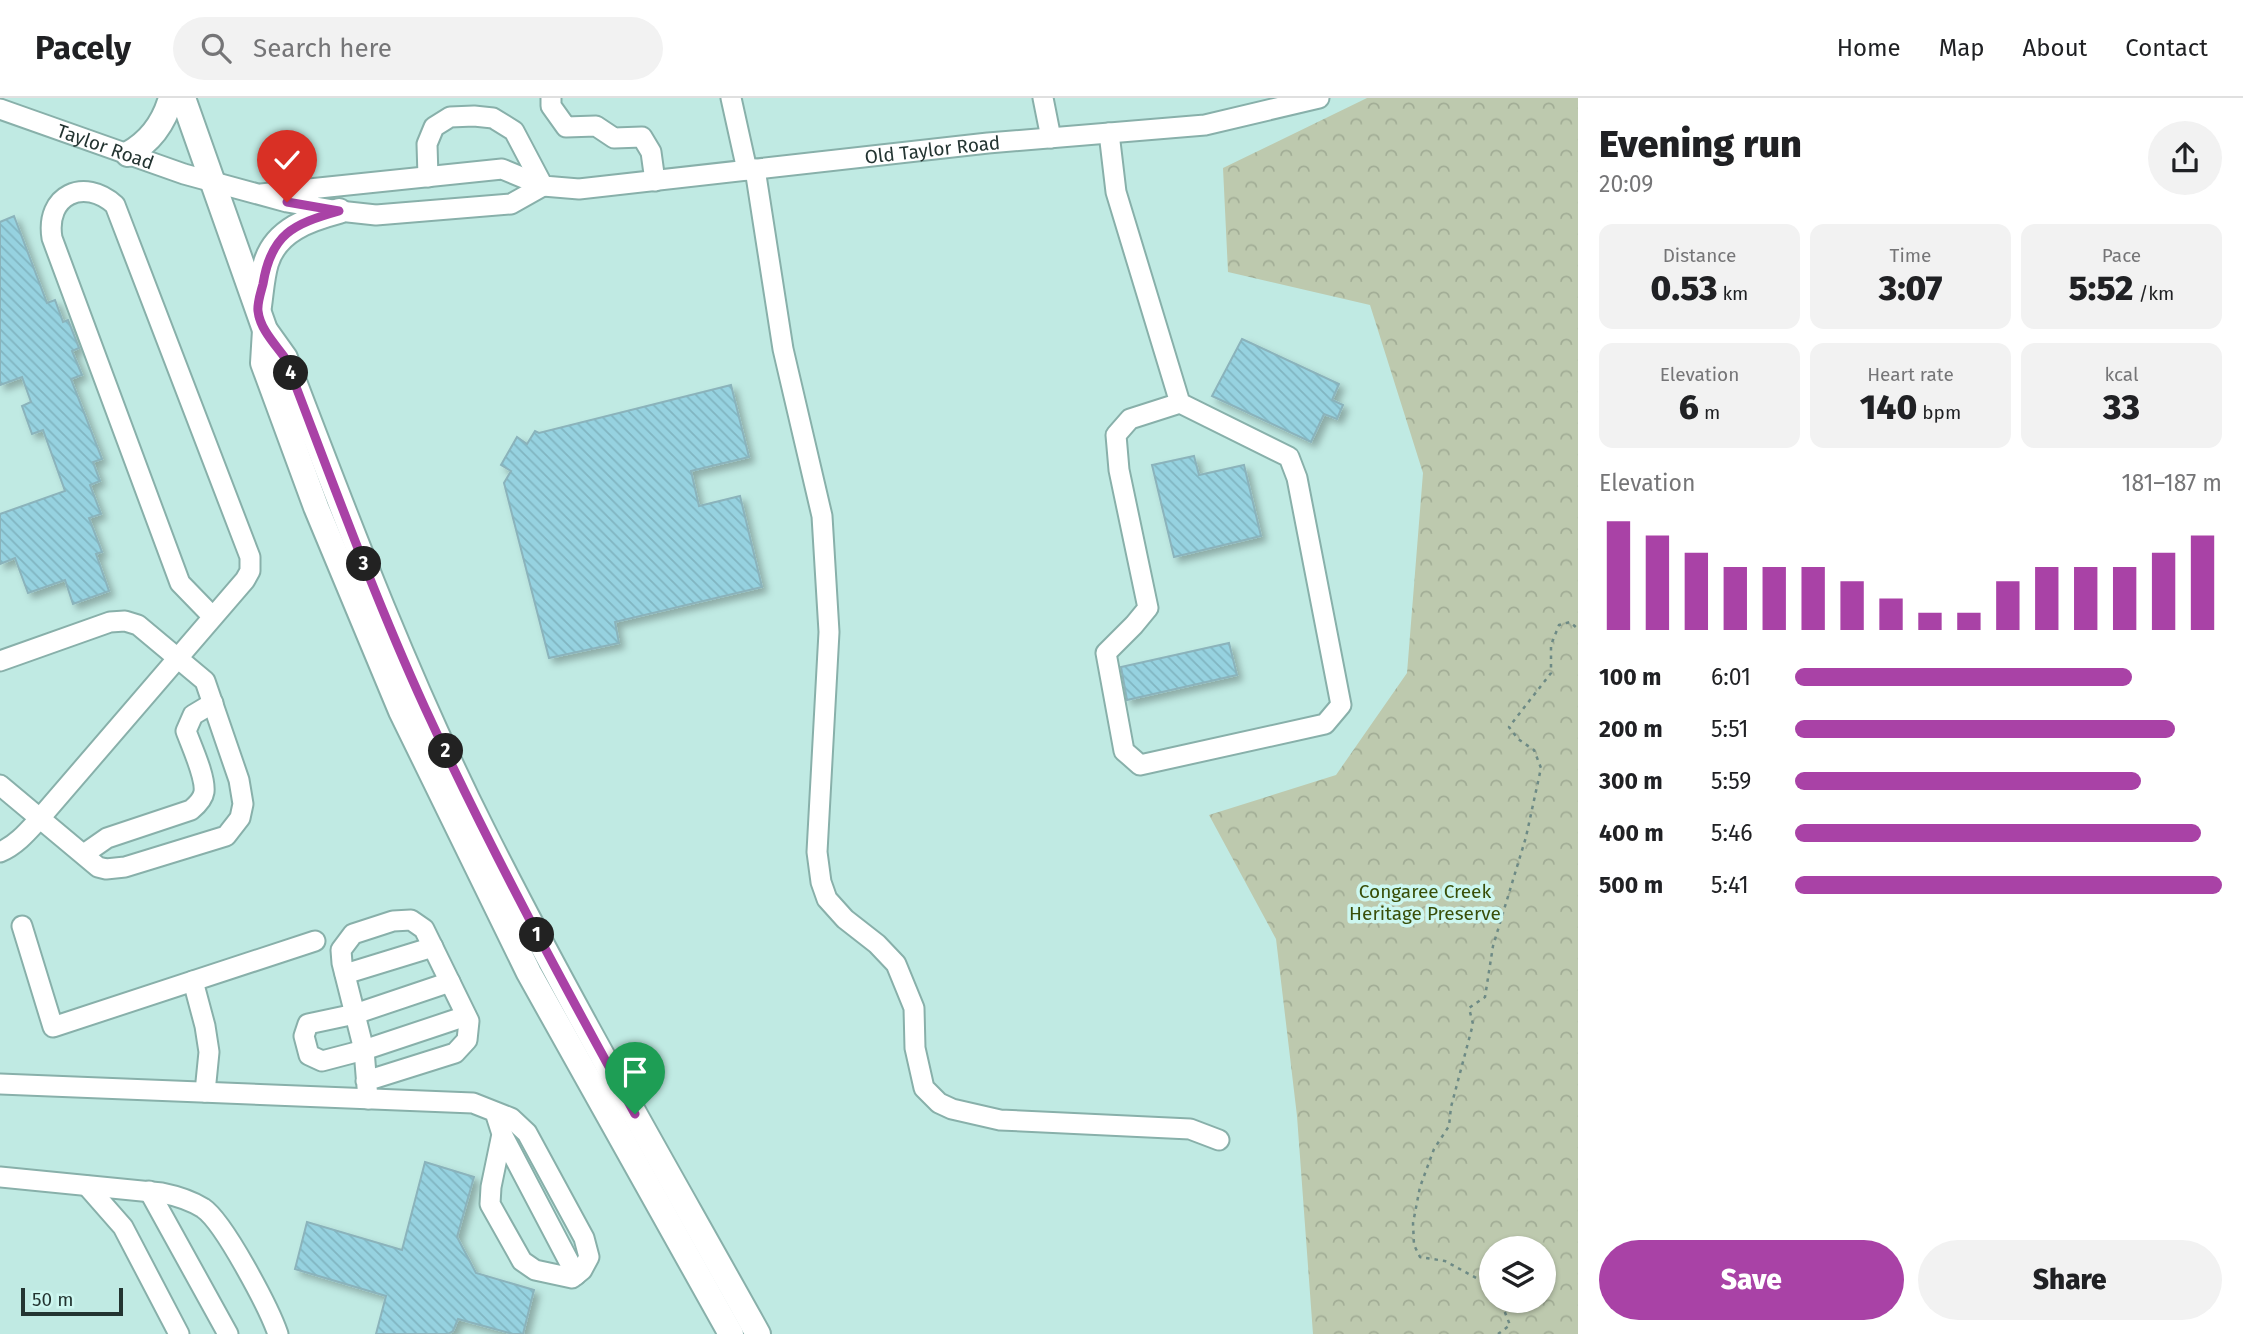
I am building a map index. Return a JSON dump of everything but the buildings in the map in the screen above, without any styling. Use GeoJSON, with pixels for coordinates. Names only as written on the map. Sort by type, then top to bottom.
{"type":"FeatureCollection","features":[{"type":"Feature","properties":{"kind":"main road"},"geometry":{"type":"LineString","coordinates":[[128,154],[149,140],[167,113],[171,98]]}},
{"type":"Feature","properties":{"kind":"main road"},"geometry":{"type":"LineString","coordinates":[[183,98],[262,320],[285,358],[363,562],[424,706],[482,829],[560,979],[758,1334]]}},
{"type":"Feature","properties":{"kind":"main road"},"geometry":{"type":"LineString","coordinates":[[339,211],[309,219],[284,234],[266,261],[262,320],[263,363],[316,507],[401,711],[529,973],[731,1334]]}},
{"type":"Feature","properties":{"kind":"street"},"geometry":{"type":"LineString","coordinates":[[551,98],[551,106],[566,127],[596,126],[614,138],[642,137],[651,152],[655,181]]}},
{"type":"Feature","properties":{"kind":"street"},"geometry":{"type":"LineString","coordinates":[[731,98],[751,170],[783,349],[822,516],[829,632],[817,852],[821,882],[827,899],[845,919],[877,944],[896,964],[914,1008],[915,1048],[924,1088],[939,1102],[952,1109],[1000,1120],[1190,1129],[1219,1140]]}},
{"type":"Feature","properties":{"kind":"street"},"geometry":{"type":"LineString","coordinates":[[1043,98],[1051,138]]}},
{"type":"Feature","properties":{"kind":"street","name":"Old Taylor Road"},"geometry":{"type":"LineString","coordinates":[[261,194],[502,169],[543,187],[579,190],[1051,138],[1205,125],[1319,98]]}},
{"type":"Feature","properties":{"kind":"street","name":"Taylor Road"},"geometry":{"type":"LineString","coordinates":[[0,109],[213,181]]}},
{"type":"Feature","properties":{"kind":"street"},"geometry":{"type":"LineString","coordinates":[[428,177],[427,144],[434,127],[450,117],[484,117],[493,118],[514,131],[543,187]]}},
{"type":"Feature","properties":{"kind":"street"},"geometry":{"type":"LineString","coordinates":[[1110,133],[1116,192],[1180,402],[1289,457],[1297,478],[1341,705],[1325,724],[1140,765],[1124,751],[1105,653],[1148,608],[1119,470],[1116,435],[1130,419],[1180,402]]}},
{"type":"Feature","properties":{"kind":"street","name":"Old Taylor Road"},"geometry":{"type":"LineString","coordinates":[[213,181],[287,202],[376,215],[511,204],[543,187]]}},
{"type":"Feature","properties":{"kind":"street"},"geometry":{"type":"LineString","coordinates":[[0,852],[17,843],[41,817],[245,580],[250,571],[250,557],[115,205],[106,196],[92,191],[78,191],[64,197],[54,209],[49,224],[51,238],[180,583],[213,617]]}},
{"type":"Feature","properties":{"kind":"street"},"geometry":{"type":"LineString","coordinates":[[0,661],[110,622],[125,621],[138,625],[205,681],[239,780],[243,804],[235,827],[226,836],[125,867],[106,869],[91,861],[0,785]]}},
{"type":"Feature","properties":{"kind":"street"},"geometry":{"type":"LineString","coordinates":[[91,861],[107,838],[191,810],[198,804],[204,793],[203,783],[186,731],[193,715],[213,704]]}},
{"type":"Feature","properties":{"kind":"street"},"geometry":{"type":"LineString","coordinates":[[411,920],[424,929],[469,1021],[467,1040],[455,1053],[367,1090],[365,1050],[341,950],[353,934],[393,921],[411,920]]}},
{"type":"Feature","properties":{"kind":"street"},"geometry":{"type":"LineString","coordinates":[[22,926],[53,1027],[314,942]]}},
{"type":"Feature","properties":{"kind":"street"},"geometry":{"type":"LineString","coordinates":[[345,974],[433,947]]}},
{"type":"Feature","properties":{"kind":"street"},"geometry":{"type":"LineString","coordinates":[[193,981],[209,1052],[205,1092]]}},
{"type":"Feature","properties":{"kind":"street"},"geometry":{"type":"LineString","coordinates":[[450,982],[355,1014],[308,1024],[304,1036],[309,1055],[321,1061],[365,1050],[466,1016]]}},
{"type":"Feature","properties":{"kind":"street"},"geometry":{"type":"LineString","coordinates":[[0,1084],[205,1092],[367,1090],[473,1103],[511,1118],[527,1133],[584,1238],[589,1257],[582,1270],[572,1278],[536,1270],[522,1261],[490,1204],[502,1134]]}},
{"type":"Feature","properties":{"kind":"street"},"geometry":{"type":"LineString","coordinates":[[495,1112],[502,1134],[576,1275]]}},
{"type":"Feature","properties":{"kind":"street"},"geometry":{"type":"LineString","coordinates":[[0,1177],[149,1191],[185,1198],[204,1209],[221,1225],[278,1334]]}},
{"type":"Feature","properties":{"kind":"street"},"geometry":{"type":"LineString","coordinates":[[87,1186],[124,1227],[179,1334]]}},
{"type":"Feature","properties":{"kind":"street"},"geometry":{"type":"LineString","coordinates":[[149,1191],[228,1334]]}},
{"type":"Feature","properties":{"kind":"path"},"geometry":{"type":"LineString","coordinates":[[1479,1279],[1445,1261],[1420,1257],[1413,1245],[1413,1223],[1420,1186],[1434,1149],[1449,1126],[1451,1107],[1474,1024],[1469,1008],[1485,997],[1493,946],[1509,888],[1519,864],[1538,784],[1541,768],[1534,750],[1518,739],[1509,727],[1551,673],[1551,645],[1559,625],[1570,622],[1578,629]]}},
{"type":"Feature","properties":{"kind":"path"},"geometry":{"type":"LineString","coordinates":[[1498,1334],[1510,1325],[1505,1313]]}},
{"type":"Feature","properties":{"kind":"green space","name":"Congaree Creek Heritage Preserve"},"geometry":{"type":"Polygon","coordinates":[[[1367,98],[1578,98],[1578,1334],[1313,1334],[1297,1116],[1276,939],[1209,815],[1336,775],[1407,673],[1423,473],[1370,305],[1228,272],[1223,168],[1367,98]]]}},
{"type":"Feature","properties":{"kind":"route"},"geometry":{"type":"LineString","coordinates":[[287,202],[339,211],[309,219],[284,234],[266,261],[258,311],[265,330],[285,358],[363,562],[424,706],[482,829],[553,967],[635,1114]]}}]}
